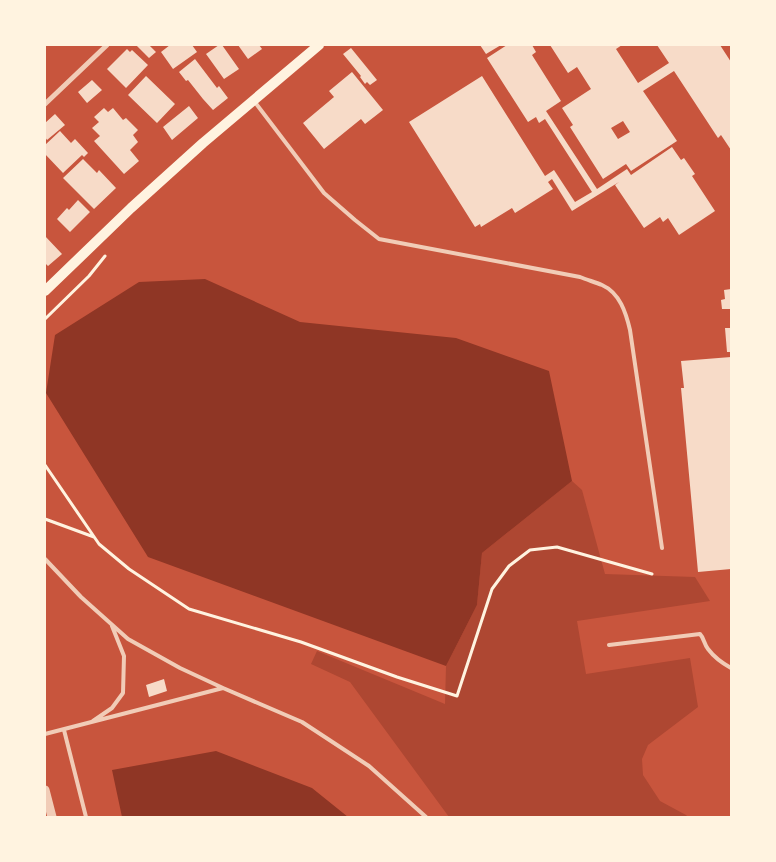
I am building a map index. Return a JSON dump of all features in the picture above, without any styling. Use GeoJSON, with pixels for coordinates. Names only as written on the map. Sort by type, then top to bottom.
{"type":"FeatureCollection","features":[{"type":"Feature","properties":{"kind":"main road"},"geometry":{"type":"LineString","coordinates":[[45,291],[203,143],[319,45]]}},
{"type":"Feature","properties":{"kind":"street"},"geometry":{"type":"LineString","coordinates":[[45,104],[107,45]]}},
{"type":"Feature","properties":{"kind":"street"},"geometry":{"type":"LineString","coordinates":[[45,790],[52,817]]}},
{"type":"Feature","properties":{"kind":"lane"},"geometry":{"type":"LineString","coordinates":[[254,101],[324,193],[379,239],[580,277],[604,285],[618,297],[630,330],[662,548]]}},
{"type":"Feature","properties":{"kind":"lane"},"geometry":{"type":"LineString","coordinates":[[45,559],[81,597],[128,639],[180,668],[302,722],[369,766],[426,817]]}},
{"type":"Feature","properties":{"kind":"lane"},"geometry":{"type":"LineString","coordinates":[[91,723],[112,708],[123,693],[124,656],[111,624]]}},
{"type":"Feature","properties":{"kind":"lane"},"geometry":{"type":"LineString","coordinates":[[609,646],[700,634],[707,648],[720,661],[731,668]]}},
{"type":"Feature","properties":{"kind":"lane"},"geometry":{"type":"LineString","coordinates":[[45,734],[222,688]]}},
{"type":"Feature","properties":{"kind":"lane"},"geometry":{"type":"LineString","coordinates":[[64,730],[86,817]]}},
{"type":"Feature","properties":{"kind":"path"},"geometry":{"type":"LineString","coordinates":[[45,466],[99,544],[129,569],[189,609],[301,642],[397,678],[457,696],[492,589],[509,566],[530,550],[557,546],[652,574]]}},
{"type":"Feature","properties":{"kind":"path"},"geometry":{"type":"LineString","coordinates":[[45,519],[94,537]]}},
{"type":"Feature","properties":{"kind":"shaded area"},"geometry":{"type":"Polygon","coordinates":[[[205,279],[300,322],[456,338],[549,371],[572,481],[482,553],[477,605],[446,666],[148,557],[46,393],[55,335],[139,282],[205,279]]]}},
{"type":"Feature","properties":{"kind":"shaded area"},"geometry":{"type":"Polygon","coordinates":[[[572,481],[582,490],[605,574],[695,577],[710,601],[577,621],[586,674],[690,658],[698,707],[648,745],[642,759],[643,775],[660,801],[688,817],[449,817],[350,682],[311,664],[317,651],[445,704],[446,666],[477,605],[482,553],[572,481]]]}},
{"type":"Feature","properties":{"kind":"shaded area"},"geometry":{"type":"Polygon","coordinates":[[[216,751],[312,788],[348,817],[122,817],[112,770],[216,751]]]}},
{"type":"Feature","properties":{"kind":"building"},"geometry":{"type":"Polygon","coordinates":[[[136,45],[149,45],[156,52],[149,58],[136,45]]]}},
{"type":"Feature","properties":{"kind":"building"},"geometry":{"type":"Polygon","coordinates":[[[170,45],[192,45],[197,52],[173,69],[161,52],[170,45]]]}},
{"type":"Feature","properties":{"kind":"building"},"geometry":{"type":"Polygon","coordinates":[[[222,45],[239,69],[224,79],[206,54],[222,45]]]}},
{"type":"Feature","properties":{"kind":"building"},"geometry":{"type":"Polygon","coordinates":[[[238,45],[259,45],[262,49],[248,59],[238,45]]]}},
{"type":"Feature","properties":{"kind":"building"},"geometry":{"type":"Polygon","coordinates":[[[480,45],[501,45],[486,54],[480,45]]]}},
{"type":"Feature","properties":{"kind":"building"},"geometry":{"type":"Polygon","coordinates":[[[507,45],[532,45],[536,52],[532,55],[561,101],[546,111],[597,189],[627,169],[631,175],[672,147],[681,160],[684,158],[695,174],[692,176],[715,211],[679,235],[668,218],[663,222],[660,217],[644,228],[615,185],[619,182],[572,211],[552,179],[548,182],[553,189],[515,213],[512,208],[481,227],[480,224],[475,227],[409,122],[482,76],[545,176],[554,170],[575,202],[592,192],[545,119],[539,123],[536,117],[528,122],[487,58],[507,45]]]}},
{"type":"Feature","properties":{"kind":"building"},"geometry":{"type":"Polygon","coordinates":[[[550,45],[622,45],[616,49],[638,83],[669,63],[657,45],[720,45],[731,62],[731,150],[721,135],[718,138],[674,71],[643,91],[677,141],[631,171],[626,164],[603,179],[570,127],[573,125],[562,108],[591,89],[577,67],[568,73],[550,45]],[[623,121],[611,128],[618,139],[630,132],[623,121]]]}},
{"type":"Feature","properties":{"kind":"building"},"geometry":{"type":"Polygon","coordinates":[[[351,48],[377,80],[370,85],[367,82],[365,84],[361,76],[343,54],[351,48]]]}},
{"type":"Feature","properties":{"kind":"building"},"geometry":{"type":"Polygon","coordinates":[[[127,49],[130,52],[132,50],[148,65],[126,88],[107,69],[127,49]]]}},
{"type":"Feature","properties":{"kind":"building"},"geometry":{"type":"Polygon","coordinates":[[[195,59],[217,88],[219,86],[228,98],[213,110],[179,72],[195,59]]]}},
{"type":"Feature","properties":{"kind":"building"},"geometry":{"type":"Polygon","coordinates":[[[352,72],[383,110],[365,124],[361,119],[324,149],[303,123],[334,97],[329,91],[352,72]]]}},
{"type":"Feature","properties":{"kind":"building"},"geometry":{"type":"Polygon","coordinates":[[[146,76],[175,104],[157,123],[128,95],[146,76]]]}},
{"type":"Feature","properties":{"kind":"building"},"geometry":{"type":"Polygon","coordinates":[[[92,80],[102,90],[87,103],[78,92],[92,80]]]}},
{"type":"Feature","properties":{"kind":"building"},"geometry":{"type":"Polygon","coordinates":[[[189,106],[198,118],[172,140],[163,127],[189,106]]]}},
{"type":"Feature","properties":{"kind":"building"},"geometry":{"type":"Polygon","coordinates":[[[104,108],[108,112],[113,108],[123,120],[126,118],[138,130],[133,135],[138,142],[130,150],[139,161],[124,174],[94,141],[100,136],[92,128],[99,122],[94,117],[104,108]]]}},
{"type":"Feature","properties":{"kind":"building"},"geometry":{"type":"Polygon","coordinates":[[[55,114],[65,125],[47,140],[45,137],[45,123],[55,114]]]}},
{"type":"Feature","properties":{"kind":"building"},"geometry":{"type":"Polygon","coordinates":[[[60,131],[71,143],[75,139],[88,153],[84,157],[82,155],[63,173],[45,154],[45,145],[60,131]]]}},
{"type":"Feature","properties":{"kind":"building"},"geometry":{"type":"Polygon","coordinates":[[[83,159],[97,173],[99,170],[116,188],[94,209],[63,178],[83,159]]]}},
{"type":"Feature","properties":{"kind":"building"},"geometry":{"type":"Polygon","coordinates":[[[78,200],[90,212],[70,232],[57,219],[78,200]]]}},
{"type":"Feature","properties":{"kind":"building"},"geometry":{"type":"Polygon","coordinates":[[[45,236],[62,254],[48,266],[45,263],[45,236]]]}},
{"type":"Feature","properties":{"kind":"building"},"geometry":{"type":"Polygon","coordinates":[[[731,289],[731,309],[722,309],[721,300],[725,299],[724,290],[731,289]]]}},
{"type":"Feature","properties":{"kind":"building"},"geometry":{"type":"Polygon","coordinates":[[[725,328],[731,328],[731,352],[727,352],[725,328]]]}},
{"type":"Feature","properties":{"kind":"building"},"geometry":{"type":"Polygon","coordinates":[[[731,357],[731,569],[698,572],[681,388],[684,388],[681,361],[731,357]]]}},
{"type":"Feature","properties":{"kind":"building"},"geometry":{"type":"Polygon","coordinates":[[[164,679],[167,691],[149,697],[146,685],[164,679]]]}}]}
